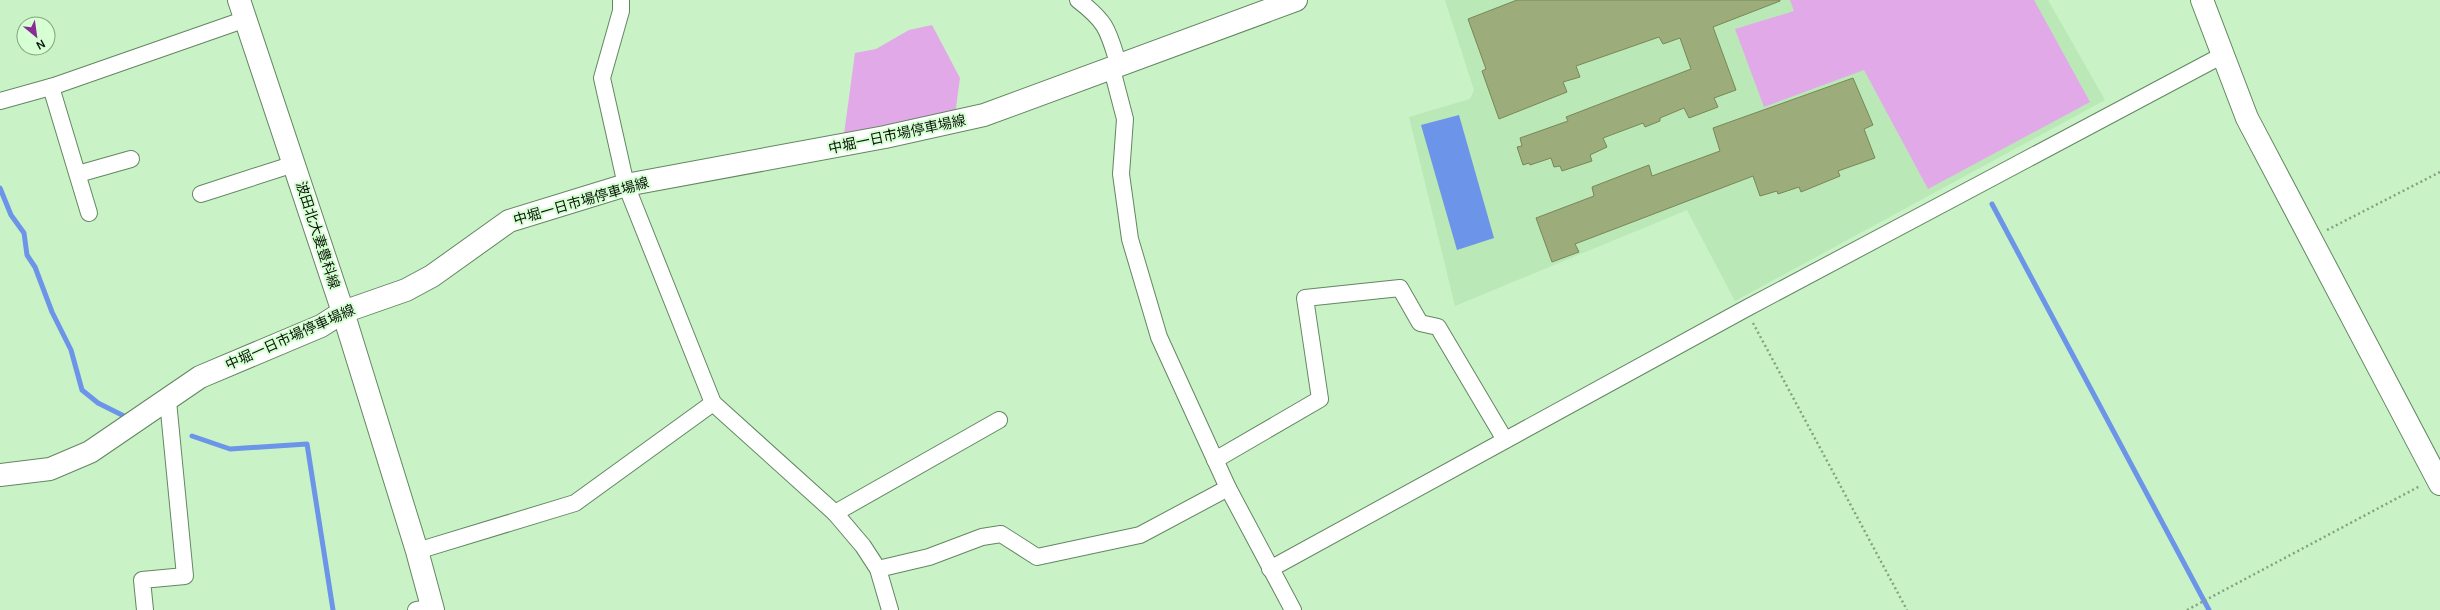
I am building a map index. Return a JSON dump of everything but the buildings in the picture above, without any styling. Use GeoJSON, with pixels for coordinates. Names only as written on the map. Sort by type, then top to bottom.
{"type":"FeatureCollection","features":[{"type":"Feature","properties":{"kind":"main road","name":"中堀一日市場停車場線"},"geometry":{"type":"LineString","coordinates":[[0,475],[50,469],[90,452],[168,401],[200,377],[321,326],[343,312],[406,290],[432,276],[509,220],[626,185],[885,137],[984,115],[1115,67],[1273,4],[1296,0]]}},
{"type":"Feature","properties":{"kind":"main road"},"geometry":{"type":"LineString","coordinates":[[2202,0],[2222,56],[2247,118],[2438,480]]}},
{"type":"Feature","properties":{"kind":"main road","name":"波田北大妻豊科線"},"geometry":{"type":"LineString","coordinates":[[243,10],[343,312],[417,551],[427,609]]}},
{"type":"Feature","properties":{"kind":"street"},"geometry":{"type":"LineString","coordinates":[[621,0],[621,11],[602,78],[626,185],[713,404],[835,513],[863,546],[878,570],[890,610]]}},
{"type":"Feature","properties":{"kind":"street"},"geometry":{"type":"LineString","coordinates":[[1078,0],[1094,12],[1108,28],[1115,67],[1114,77],[1125,119],[1121,174],[1130,239],[1159,337],[1228,488],[1293,610]]}},
{"type":"Feature","properties":{"kind":"street"},"geometry":{"type":"LineString","coordinates":[[0,101],[51,87],[243,10]]}},
{"type":"Feature","properties":{"kind":"street"},"geometry":{"type":"LineString","coordinates":[[1270,568],[1745,309],[2222,56]]}},
{"type":"Feature","properties":{"kind":"street"},"geometry":{"type":"LineString","coordinates":[[51,87],[89,213]]}},
{"type":"Feature","properties":{"kind":"street"},"geometry":{"type":"LineString","coordinates":[[78,174],[131,159]]}},
{"type":"Feature","properties":{"kind":"street"},"geometry":{"type":"LineString","coordinates":[[201,194],[294,164]]}},
{"type":"Feature","properties":{"kind":"street"},"geometry":{"type":"LineString","coordinates":[[1215,460],[1320,399],[1305,298],[1400,288],[1420,323],[1438,327],[1505,440]]}},
{"type":"Feature","properties":{"kind":"street"},"geometry":{"type":"LineString","coordinates":[[145,610],[142,580],[185,576],[168,401]]}},
{"type":"Feature","properties":{"kind":"street"},"geometry":{"type":"LineString","coordinates":[[417,551],[575,503],[713,404]]}},
{"type":"Feature","properties":{"kind":"street"},"geometry":{"type":"LineString","coordinates":[[835,513],[999,420]]}},
{"type":"Feature","properties":{"kind":"street"},"geometry":{"type":"LineString","coordinates":[[878,570],[929,557],[982,537],[1001,534],[1037,557],[1140,534],[1228,488]]}},
{"type":"Feature","properties":{"kind":"path"},"geometry":{"type":"LineString","coordinates":[[2311,238],[2440,172]]}},
{"type":"Feature","properties":{"kind":"path"},"geometry":{"type":"LineString","coordinates":[[1745,309],[1907,610]]}},
{"type":"Feature","properties":{"kind":"path"},"geometry":{"type":"LineString","coordinates":[[2187,610],[2438,480]]}},
{"type":"Feature","properties":{"kind":"shaded area"},"geometry":{"type":"Polygon","coordinates":[[[1445,0],[2048,0],[2105,100],[1735,301],[1687,210],[1455,306],[1409,117],[1470,99],[1474,90],[1445,0]]]}},
{"type":"Feature","properties":{"kind":"shaded area"},"geometry":{"type":"Polygon","coordinates":[[[1790,0],[2034,0],[2090,102],[1928,189],[1864,70],[1764,107],[1735,29],[1794,11],[1790,0]]]}},
{"type":"Feature","properties":{"kind":"shaded area"},"geometry":{"type":"Polygon","coordinates":[[[932,25],[960,78],[955,115],[844,134],[855,53],[876,49],[909,30],[932,25]]]}},
{"type":"Feature","properties":{"kind":"water"},"geometry":{"type":"Polygon","coordinates":[[[1459,115],[1494,238],[1457,250],[1421,125],[1459,115]]]}},
{"type":"Feature","properties":{"kind":"waterway"},"geometry":{"type":"LineString","coordinates":[[0,188],[11,215],[24,233],[27,255],[35,267],[52,312],[71,350],[82,390],[98,403],[128,418]]}},
{"type":"Feature","properties":{"kind":"waterway"},"geometry":{"type":"LineString","coordinates":[[1992,204],[2209,610]]}},
{"type":"Feature","properties":{"kind":"waterway"},"geometry":{"type":"LineString","coordinates":[[192,436],[230,449],[307,444],[333,610]]}}]}
